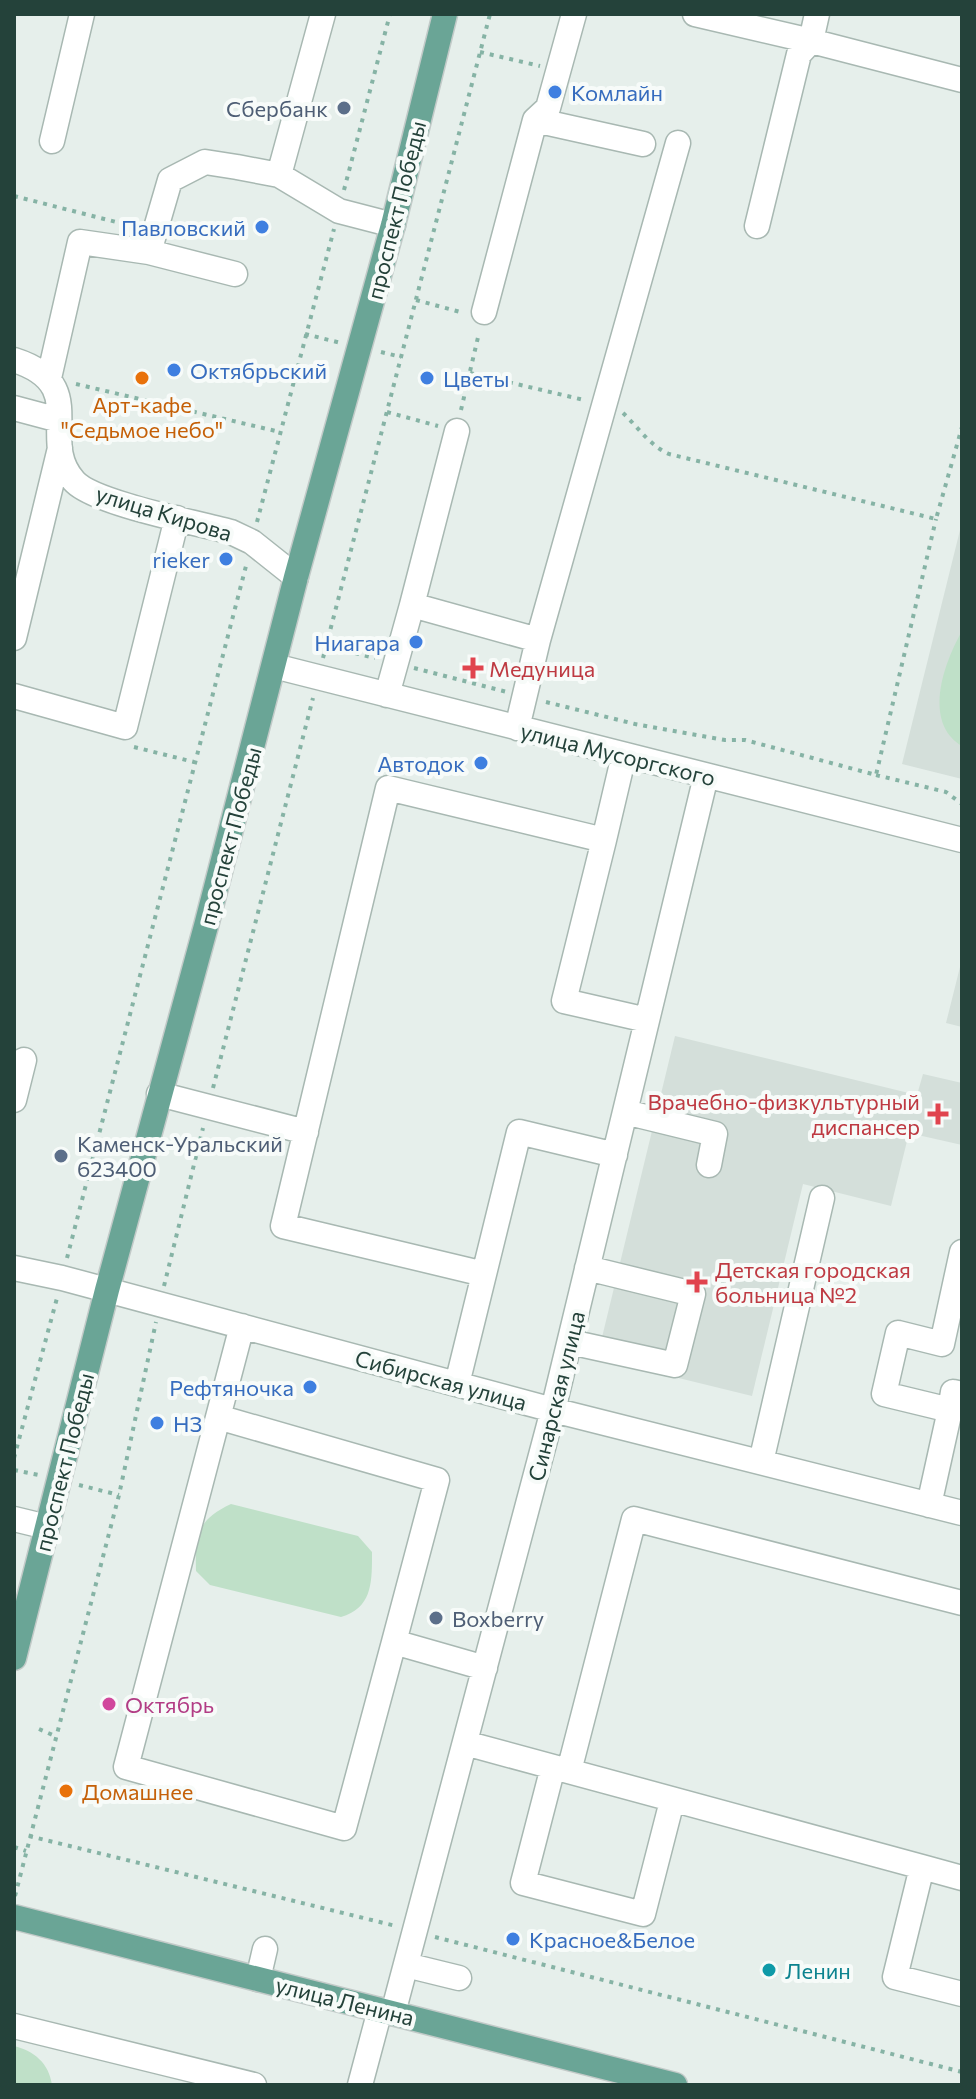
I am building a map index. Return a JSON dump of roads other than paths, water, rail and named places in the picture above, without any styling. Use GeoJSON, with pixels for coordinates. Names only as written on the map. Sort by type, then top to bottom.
{"type":"FeatureCollection","features":[{"type":"Feature","properties":{"kind":"main road","name":"проспект Победы"},"geometry":{"type":"LineString","coordinates":[[14,1658],[107,1290],[393,225],[445,14]]}},
{"type":"Feature","properties":{"kind":"main road","name":"улица Ленина"},"geometry":{"type":"LineString","coordinates":[[14,1917],[675,2085]]}},
{"type":"Feature","properties":{"kind":"street"},"geometry":{"type":"LineString","coordinates":[[52,141],[82,14]]}},
{"type":"Feature","properties":{"kind":"street"},"geometry":{"type":"LineString","coordinates":[[279,175],[323,14]]}},
{"type":"Feature","properties":{"kind":"street"},"geometry":{"type":"LineString","coordinates":[[484,315],[535,120],[548,108],[574,14]]}},
{"type":"Feature","properties":{"kind":"street"},"geometry":{"type":"LineString","coordinates":[[695,14],[962,80]]}},
{"type":"Feature","properties":{"kind":"street"},"geometry":{"type":"LineString","coordinates":[[757,226],[799,54],[811,41],[817,14]]}},
{"type":"Feature","properties":{"kind":"street"},"geometry":{"type":"LineString","coordinates":[[535,120],[643,144]]}},
{"type":"Feature","properties":{"kind":"street"},"geometry":{"type":"LineString","coordinates":[[517,728],[538,640],[678,143]]}},
{"type":"Feature","properties":{"kind":"street"},"geometry":{"type":"LineString","coordinates":[[151,242],[170,180],[205,162],[279,175],[339,211],[393,225]]}},
{"type":"Feature","properties":{"kind":"street"},"geometry":{"type":"LineString","coordinates":[[14,360],[31,366],[49,378],[80,242],[151,242],[235,274]]}},
{"type":"Feature","properties":{"kind":"street","name":"улица Кирова"},"geometry":{"type":"LineString","coordinates":[[49,378],[58,399],[60,448],[74,481],[98,497],[231,532],[252,542],[296,577]]}},
{"type":"Feature","properties":{"kind":"street"},"geometry":{"type":"LineString","coordinates":[[14,408],[59,420]]}},
{"type":"Feature","properties":{"kind":"street"},"geometry":{"type":"LineString","coordinates":[[387,695],[457,431]]}},
{"type":"Feature","properties":{"kind":"street"},"geometry":{"type":"LineString","coordinates":[[14,638],[60,448]]}},
{"type":"Feature","properties":{"kind":"street"},"geometry":{"type":"LineString","coordinates":[[14,696],[125,727],[177,518]]}},
{"type":"Feature","properties":{"kind":"street"},"geometry":{"type":"LineString","coordinates":[[412,605],[538,640]]}},
{"type":"Feature","properties":{"kind":"street","name":"улица Мусоргского"},"geometry":{"type":"LineString","coordinates":[[274,666],[962,840]]}},
{"type":"Feature","properties":{"kind":"street"},"geometry":{"type":"LineString","coordinates":[[624,755],[564,1001],[647,1020]]}},
{"type":"Feature","properties":{"kind":"street","name":"Синарская улица"},"geometry":{"type":"LineString","coordinates":[[360,2085],[406,1965],[485,1668],[570,1342],[706,776]]}},
{"type":"Feature","properties":{"kind":"street"},"geometry":{"type":"LineString","coordinates":[[484,1274],[283,1226],[388,788],[604,840]]}},
{"type":"Feature","properties":{"kind":"street"},"geometry":{"type":"LineString","coordinates":[[14,1065],[24,1060],[14,1100]]}},
{"type":"Feature","properties":{"kind":"street"},"geometry":{"type":"LineString","coordinates":[[159,1094],[306,1132]]}},
{"type":"Feature","properties":{"kind":"street"},"geometry":{"type":"LineString","coordinates":[[625,1112],[715,1134],[709,1165]]}},
{"type":"Feature","properties":{"kind":"street"},"geometry":{"type":"LineString","coordinates":[[457,1384],[519,1132],[615,1155]]}},
{"type":"Feature","properties":{"kind":"street"},"geometry":{"type":"LineString","coordinates":[[761,1462],[822,1198]]}},
{"type":"Feature","properties":{"kind":"street"},"geometry":{"type":"LineString","coordinates":[[929,1505],[956,1402],[884,1394],[898,1333],[942,1344],[962,1252]]}},
{"type":"Feature","properties":{"kind":"street","name":"Сибирская улица"},"geometry":{"type":"LineString","coordinates":[[14,1268],[62,1278],[553,1410],[962,1513]]}},
{"type":"Feature","properties":{"kind":"street"},"geometry":{"type":"LineString","coordinates":[[570,1342],[675,1365],[693,1294],[587,1268]]}},
{"type":"Feature","properties":{"kind":"street"},"geometry":{"type":"LineString","coordinates":[[218,1417],[437,1480],[344,1828],[126,1767],[218,1417],[242,1326]]}},
{"type":"Feature","properties":{"kind":"street"},"geometry":{"type":"LineString","coordinates":[[14,1519],[47,1527]]}},
{"type":"Feature","properties":{"kind":"street"},"geometry":{"type":"LineString","coordinates":[[672,1801],[643,1914],[523,1883],[561,1769],[634,1519],[962,1603]]}},
{"type":"Feature","properties":{"kind":"street"},"geometry":{"type":"LineString","coordinates":[[394,1642],[485,1668]]}},
{"type":"Feature","properties":{"kind":"street"},"geometry":{"type":"LineString","coordinates":[[465,1743],[962,1878]]}},
{"type":"Feature","properties":{"kind":"street"},"geometry":{"type":"LineString","coordinates":[[922,1867],[895,1977],[962,1994]]}},
{"type":"Feature","properties":{"kind":"street"},"geometry":{"type":"LineString","coordinates":[[258,1979],[265,1949]]}},
{"type":"Feature","properties":{"kind":"street"},"geometry":{"type":"LineString","coordinates":[[406,1965],[459,1978]]}},
{"type":"Feature","properties":{"kind":"street"},"geometry":{"type":"LineString","coordinates":[[14,2026],[254,2085]]}},
{"type":"Feature","properties":{"kind":"place","name":"Комлайн"},"geometry":{"type":"Point","coordinates":[555,92]}},
{"type":"Feature","properties":{"kind":"place","name":"Сбербанк"},"geometry":{"type":"Point","coordinates":[344,108]}},
{"type":"Feature","properties":{"kind":"place","name":"Павловский"},"geometry":{"type":"Point","coordinates":[262,227]}},
{"type":"Feature","properties":{"kind":"place","name":"Октябрьский"},"geometry":{"type":"Point","coordinates":[174,370]}},
{"type":"Feature","properties":{"kind":"place","name":"Арт-кафе \"Седьмое небо\""},"geometry":{"type":"Point","coordinates":[142,378]}},
{"type":"Feature","properties":{"kind":"place","name":"Цветы"},"geometry":{"type":"Point","coordinates":[427,378]}},
{"type":"Feature","properties":{"kind":"place","name":"rieker"},"geometry":{"type":"Point","coordinates":[226,559]}},
{"type":"Feature","properties":{"kind":"place","name":"Ниагара"},"geometry":{"type":"Point","coordinates":[416,642]}},
{"type":"Feature","properties":{"kind":"place","name":"Медуница"},"geometry":{"type":"Point","coordinates":[473,668]}},
{"type":"Feature","properties":{"kind":"place","name":"Автодок"},"geometry":{"type":"Point","coordinates":[481,763]}},
{"type":"Feature","properties":{"kind":"place","name":"Врачебно-физкультурный диспансер"},"geometry":{"type":"Point","coordinates":[938,1114]}},
{"type":"Feature","properties":{"kind":"place","name":"Каменск-Уральский 623400"},"geometry":{"type":"Point","coordinates":[61,1156]}},
{"type":"Feature","properties":{"kind":"place","name":"Детская городская больница №2"},"geometry":{"type":"Point","coordinates":[697,1282]}},
{"type":"Feature","properties":{"kind":"place","name":"Рефтяночка"},"geometry":{"type":"Point","coordinates":[310,1387]}},
{"type":"Feature","properties":{"kind":"place","name":"НЗ"},"geometry":{"type":"Point","coordinates":[157,1423]}},
{"type":"Feature","properties":{"kind":"place","name":"Boxberry"},"geometry":{"type":"Point","coordinates":[436,1618]}},
{"type":"Feature","properties":{"kind":"place","name":"Октябрь"},"geometry":{"type":"Point","coordinates":[109,1704]}},
{"type":"Feature","properties":{"kind":"place","name":"Домашнее"},"geometry":{"type":"Point","coordinates":[66,1791]}},
{"type":"Feature","properties":{"kind":"place","name":"Красное&Белое"},"geometry":{"type":"Point","coordinates":[513,1939]}},
{"type":"Feature","properties":{"kind":"place","name":"Ленин"},"geometry":{"type":"Point","coordinates":[769,1970]}}]}
